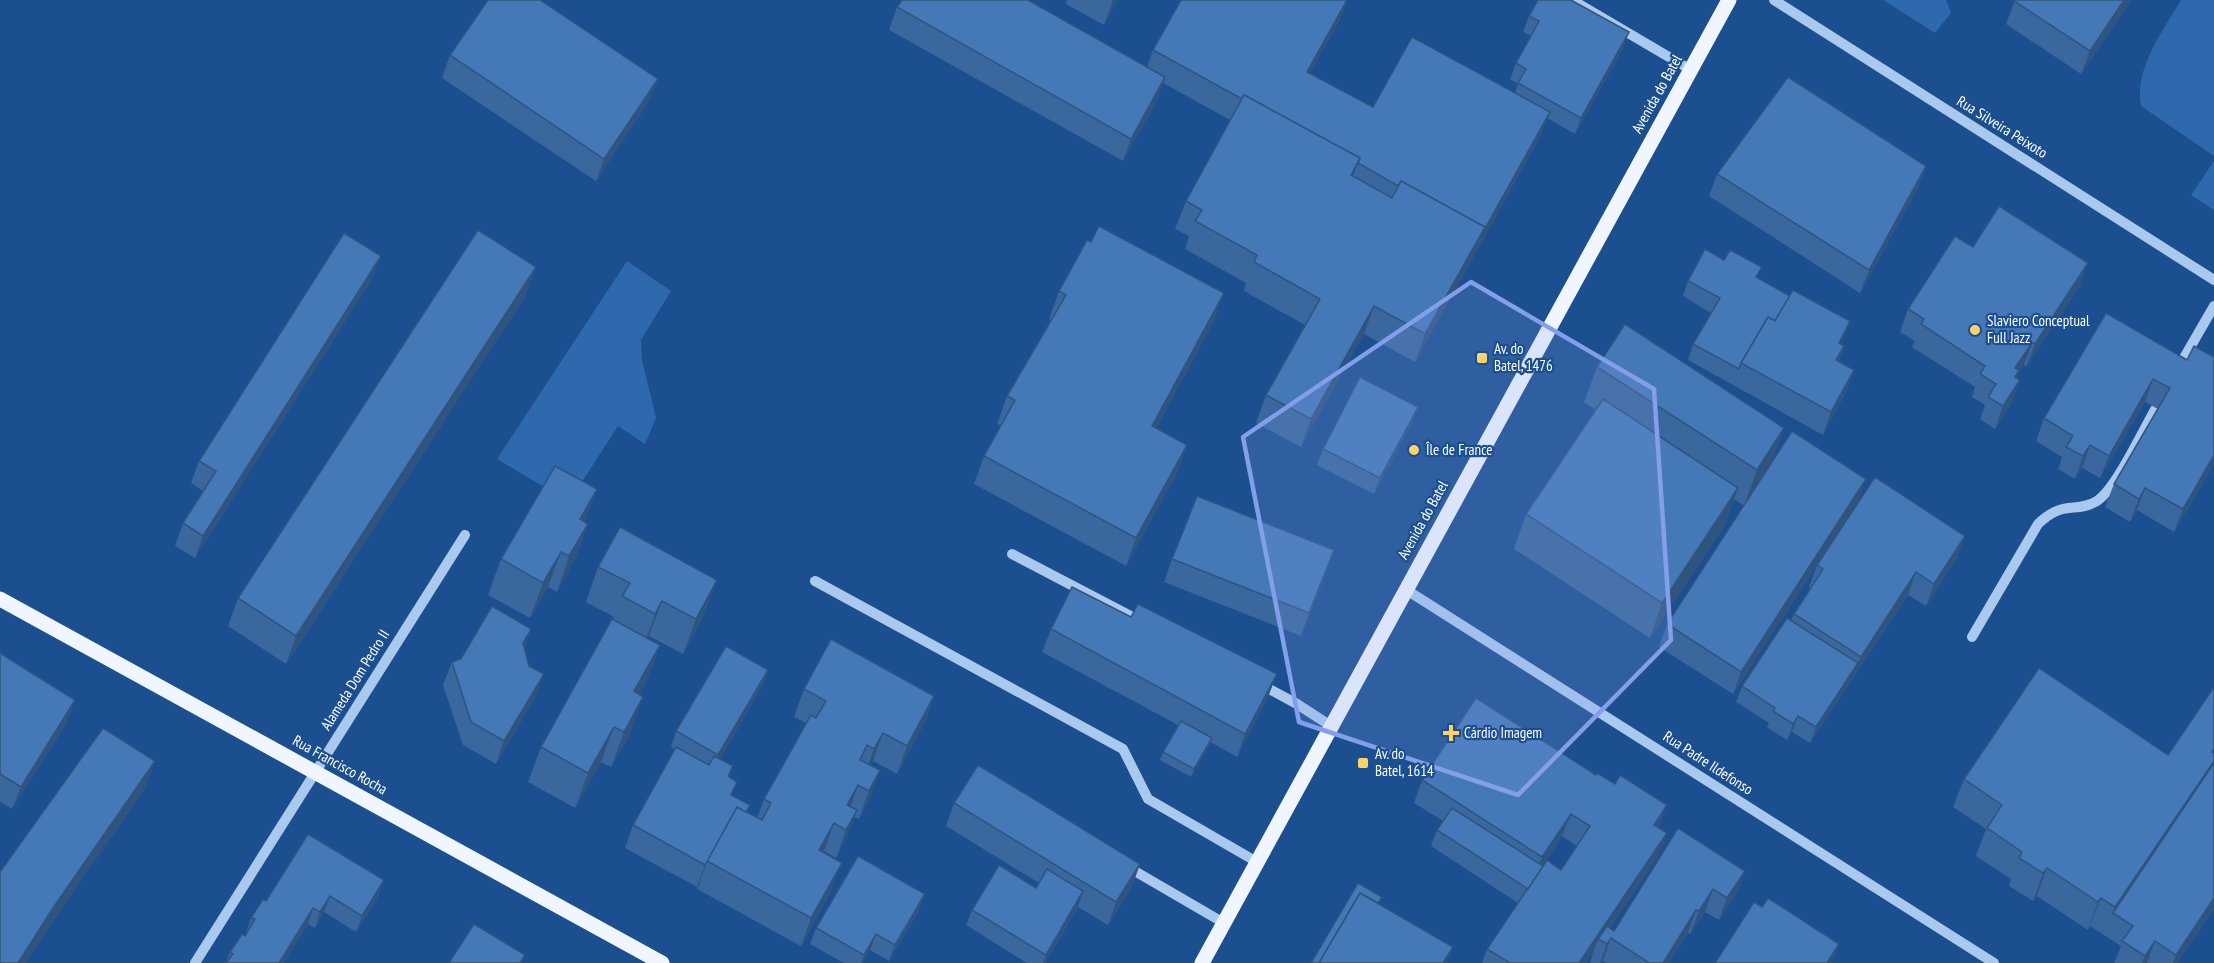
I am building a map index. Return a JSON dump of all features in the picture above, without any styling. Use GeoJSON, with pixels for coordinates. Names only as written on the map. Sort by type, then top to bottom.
{"type":"FeatureCollection","features":[{"type":"Feature","properties":{"kind":"main road","name":"Avenida do Batel"},"geometry":{"type":"LineString","coordinates":[[1202,963],[1729,0]]}},
{"type":"Feature","properties":{"kind":"main road","name":"Rua Francisco Rocha"},"geometry":{"type":"LineString","coordinates":[[0,598],[662,963]]}},
{"type":"Feature","properties":{"kind":"street"},"geometry":{"type":"LineString","coordinates":[[1572,0],[1692,70]]}},
{"type":"Feature","properties":{"kind":"street","name":"Rua Silveira Peixoto"},"geometry":{"type":"LineString","coordinates":[[1774,0],[2214,280]]}},
{"type":"Feature","properties":{"kind":"street"},"geometry":{"type":"LineString","coordinates":[[2172,378],[2214,306]]}},
{"type":"Feature","properties":{"kind":"street"},"geometry":{"type":"LineString","coordinates":[[1972,637],[2038,524],[2048,514],[2062,507],[2085,506],[2097,501],[2109,490],[2156,408]]}},
{"type":"Feature","properties":{"kind":"street","name":"Alameda Dom Pedro II"},"geometry":{"type":"LineString","coordinates":[[195,963],[465,535]]}},
{"type":"Feature","properties":{"kind":"street"},"geometry":{"type":"LineString","coordinates":[[1012,554],[1149,626]]}},
{"type":"Feature","properties":{"kind":"street"},"geometry":{"type":"LineString","coordinates":[[815,581],[1124,749],[1148,800],[1257,862]]}},
{"type":"Feature","properties":{"kind":"street","name":"Rua Padre Ildefonso"},"geometry":{"type":"LineString","coordinates":[[1406,589],[1994,963]]}},
{"type":"Feature","properties":{"kind":"street"},"geometry":{"type":"LineString","coordinates":[[1244,676],[1297,704],[1331,726]]}},
{"type":"Feature","properties":{"kind":"street"},"geometry":{"type":"LineString","coordinates":[[1112,858],[1224,923]]}},
{"type":"Feature","properties":{"kind":"highlighted area"},"geometry":{"type":"Polygon","coordinates":[[[1471,282],[1654,389],[1671,640],[1518,795],[1299,722],[1243,437],[1471,282]]]}},
{"type":"Feature","properties":{"kind":"shaded area"},"geometry":{"type":"Polygon","coordinates":[[[1883,0],[1946,0],[1951,13],[1935,33],[1883,0]]]}},
{"type":"Feature","properties":{"kind":"shaded area"},"geometry":{"type":"Polygon","coordinates":[[[2181,0],[2214,0],[2214,156],[2141,106],[2140,92],[2146,64],[2181,0]]]}},
{"type":"Feature","properties":{"kind":"shaded area"},"geometry":{"type":"Polygon","coordinates":[[[2214,161],[2214,210],[2191,195],[2214,161]]]}},
{"type":"Feature","properties":{"kind":"shaded area"},"geometry":{"type":"Polygon","coordinates":[[[627,261],[671,291],[641,340],[642,360],[656,418],[645,444],[618,426],[569,502],[497,459],[627,261]]]}},
{"type":"Feature","properties":{"kind":"building"},"geometry":{"type":"Polygon","coordinates":[[[488,0],[540,0],[658,79],[604,159],[450,55],[488,0]]]}},
{"type":"Feature","properties":{"kind":"building"},"geometry":{"type":"Polygon","coordinates":[[[902,0],[1028,0],[1165,77],[1131,139],[897,7],[902,0]]]}},
{"type":"Feature","properties":{"kind":"building"},"geometry":{"type":"Polygon","coordinates":[[[1181,0],[1347,0],[1307,72],[1373,107],[1412,37],[1550,112],[1483,232],[1485,227],[1401,181],[1398,186],[1358,163],[1360,158],[1244,95],[1242,99],[1153,50],[1181,0]]]}},
{"type":"Feature","properties":{"kind":"building"},"geometry":{"type":"Polygon","coordinates":[[[1538,0],[1571,0],[1629,32],[1581,118],[1518,83],[1526,69],[1516,63],[1539,21],[1529,16],[1538,0]]]}},
{"type":"Feature","properties":{"kind":"building"},"geometry":{"type":"Polygon","coordinates":[[[2015,0],[2124,0],[2090,51],[2015,0]]]}},
{"type":"Feature","properties":{"kind":"building"},"geometry":{"type":"Polygon","coordinates":[[[1788,77],[1926,166],[1869,270],[1717,174],[1788,77]]]}},
{"type":"Feature","properties":{"kind":"building"},"geometry":{"type":"Polygon","coordinates":[[[1244,95],[1360,158],[1351,175],[1392,198],[1401,181],[1485,227],[1425,334],[1374,306],[1311,419],[1266,395],[1320,299],[1254,262],[1257,255],[1195,221],[1202,210],[1186,201],[1244,95]]]}},
{"type":"Feature","properties":{"kind":"building","name":"Slaviero Conceptual Full Jazz"},"geometry":{"type":"Polygon","coordinates":[[[1999,206],[2088,263],[2035,344],[2032,343],[2015,368],[2019,370],[2015,377],[2020,380],[2003,406],[1988,397],[1996,384],[1980,374],[1985,366],[1921,324],[1924,319],[1908,309],[1955,236],[1973,247],[1999,206]]]}},
{"type":"Feature","properties":{"kind":"building"},"geometry":{"type":"Polygon","coordinates":[[[1099,226],[1224,293],[1152,426],[1187,445],[1136,538],[984,456],[1015,400],[1007,396],[1066,295],[1059,291],[1087,240],[1091,242],[1099,226]]]}},
{"type":"Feature","properties":{"kind":"building"},"geometry":{"type":"Polygon","coordinates":[[[478,230],[536,267],[296,636],[238,598],[478,230]]]}},
{"type":"Feature","properties":{"kind":"building"},"geometry":{"type":"Polygon","coordinates":[[[344,233],[381,256],[203,536],[183,523],[216,471],[199,461],[344,233]]]}},
{"type":"Feature","properties":{"kind":"building"},"geometry":{"type":"Polygon","coordinates":[[[1705,249],[1724,260],[1730,250],[1762,267],[1756,277],[1790,296],[1775,321],[1768,317],[1739,369],[1693,344],[1720,298],[1688,281],[1705,249]]]}},
{"type":"Feature","properties":{"kind":"building"},"geometry":{"type":"Polygon","coordinates":[[[1793,290],[1850,321],[1839,343],[1844,346],[1836,360],[1854,370],[1831,412],[1741,363],[1768,317],[1775,321],[1793,290]]]}},
{"type":"Feature","properties":{"kind":"building"},"geometry":{"type":"Polygon","coordinates":[[[2106,313],[2187,360],[2194,346],[2214,357],[2214,455],[2183,509],[2145,488],[2139,499],[2114,484],[2170,388],[2153,379],[2109,456],[2090,445],[2083,456],[2066,447],[2073,436],[2044,418],[2106,313]]]}},
{"type":"Feature","properties":{"kind":"building"},"geometry":{"type":"Polygon","coordinates":[[[1625,324],[1784,428],[1757,470],[1597,367],[1625,324]]]}},
{"type":"Feature","properties":{"kind":"building"},"geometry":{"type":"Polygon","coordinates":[[[1360,377],[1418,407],[1380,478],[1323,449],[1360,377]]]}},
{"type":"Feature","properties":{"kind":"building"},"geometry":{"type":"Polygon","coordinates":[[[1603,399],[1738,488],[1662,603],[1526,514],[1603,399]]]}},
{"type":"Feature","properties":{"kind":"building"},"geometry":{"type":"Polygon","coordinates":[[[1792,431],[1866,479],[1741,672],[1667,624],[1792,431]]]}},
{"type":"Feature","properties":{"kind":"building"},"geometry":{"type":"Polygon","coordinates":[[[555,466],[597,489],[580,519],[588,524],[569,556],[561,552],[543,583],[501,559],[555,466]]]}},
{"type":"Feature","properties":{"kind":"building"},"geometry":{"type":"Polygon","coordinates":[[[1875,477],[1965,536],[1934,584],[1916,572],[1861,657],[1794,614],[1823,569],[1817,565],[1875,477]]]}},
{"type":"Feature","properties":{"kind":"building"},"geometry":{"type":"Polygon","coordinates":[[[1197,496],[1334,550],[1309,613],[1172,559],[1197,496]]]}},
{"type":"Feature","properties":{"kind":"building"},"geometry":{"type":"Polygon","coordinates":[[[620,527],[717,580],[696,619],[662,601],[655,614],[622,596],[630,583],[598,567],[620,527]]]}},
{"type":"Feature","properties":{"kind":"building"},"geometry":{"type":"Polygon","coordinates":[[[1072,587],[1131,617],[1138,604],[1277,674],[1245,734],[1051,629],[1072,587]]]}},
{"type":"Feature","properties":{"kind":"building"},"geometry":{"type":"Polygon","coordinates":[[[492,606],[531,629],[523,643],[529,666],[544,674],[504,741],[471,722],[452,662],[461,659],[492,606]]]}},
{"type":"Feature","properties":{"kind":"building"},"geometry":{"type":"Polygon","coordinates":[[[1787,618],[1858,663],[1816,727],[1798,716],[1793,724],[1773,711],[1775,708],[1742,686],[1787,618]]]}},
{"type":"Feature","properties":{"kind":"building"},"geometry":{"type":"Polygon","coordinates":[[[612,619],[660,645],[634,691],[643,697],[624,732],[614,727],[588,773],[541,747],[612,619]]]}},
{"type":"Feature","properties":{"kind":"building"},"geometry":{"type":"Polygon","coordinates":[[[831,639],[934,696],[907,746],[883,733],[874,749],[867,745],[860,760],[880,770],[869,791],[858,785],[847,805],[857,810],[846,830],[834,823],[819,850],[842,863],[811,918],[707,861],[737,807],[762,820],[771,803],[764,799],[811,715],[816,718],[826,701],[804,689],[831,639]]]}},
{"type":"Feature","properties":{"kind":"building"},"geometry":{"type":"Polygon","coordinates":[[[726,646],[768,670],[718,755],[676,731],[726,646]]]}},
{"type":"Feature","properties":{"kind":"building"},"geometry":{"type":"Polygon","coordinates":[[[0,653],[75,700],[21,787],[0,774],[0,653]]]}},
{"type":"Feature","properties":{"kind":"building"},"geometry":{"type":"Polygon","coordinates":[[[2039,668],[2168,755],[2214,687],[2214,749],[2212,752],[2214,761],[2115,907],[2101,898],[2098,902],[2047,868],[2043,873],[2019,858],[2022,852],[1987,828],[2002,805],[1964,779],[2039,668]]]}},
{"type":"Feature","properties":{"kind":"building"},"geometry":{"type":"Polygon","coordinates":[[[1476,698],[1596,775],[1597,773],[1615,784],[1620,775],[1667,805],[1654,825],[1667,833],[1579,963],[1510,963],[1487,949],[1547,860],[1561,870],[1590,826],[1571,814],[1542,857],[1422,780],[1476,698]]]}},
{"type":"Feature","properties":{"kind":"building"},"geometry":{"type":"Polygon","coordinates":[[[1181,721],[1212,738],[1194,769],[1163,752],[1181,721]]]}},
{"type":"Feature","properties":{"kind":"building"},"geometry":{"type":"Polygon","coordinates":[[[103,728],[155,761],[53,908],[18,963],[0,963],[0,872],[103,728]]]}},
{"type":"Feature","properties":{"kind":"building"},"geometry":{"type":"Polygon","coordinates":[[[676,747],[709,765],[714,756],[733,766],[728,776],[737,782],[731,795],[750,805],[746,812],[737,807],[705,865],[633,825],[676,747]]]}},
{"type":"Feature","properties":{"kind":"building"},"geometry":{"type":"Polygon","coordinates":[[[2214,763],[2214,898],[2176,955],[2155,941],[2145,956],[2122,941],[2133,926],[2113,913],[2214,763]]]}},
{"type":"Feature","properties":{"kind":"building"},"geometry":{"type":"Polygon","coordinates":[[[978,765],[1140,864],[1116,902],[954,803],[978,765]]]}},
{"type":"Feature","properties":{"kind":"building"},"geometry":{"type":"Polygon","coordinates":[[[1452,808],[1543,866],[1528,889],[1437,830],[1452,808]]]}},
{"type":"Feature","properties":{"kind":"building"},"geometry":{"type":"Polygon","coordinates":[[[1678,828],[1745,871],[1727,898],[1713,889],[1699,911],[1696,910],[1663,963],[1649,963],[1611,938],[1607,944],[1598,939],[1607,926],[1614,931],[1678,828]]]}},
{"type":"Feature","properties":{"kind":"building"},"geometry":{"type":"Polygon","coordinates":[[[308,834],[384,880],[362,916],[330,896],[320,912],[313,908],[279,963],[226,963],[233,954],[230,952],[242,934],[245,936],[255,919],[251,918],[263,899],[266,901],[308,834]]]}},
{"type":"Feature","properties":{"kind":"building"},"geometry":{"type":"Polygon","coordinates":[[[858,856],[925,894],[895,945],[876,934],[864,955],[816,928],[858,856]]]}},
{"type":"Feature","properties":{"kind":"building"},"geometry":{"type":"Polygon","coordinates":[[[999,865],[1036,888],[1047,869],[1083,891],[1046,955],[972,910],[999,865]]]}},
{"type":"Feature","properties":{"kind":"building"},"geometry":{"type":"Polygon","coordinates":[[[1358,883],[1382,897],[1378,903],[1360,893],[1319,963],[1311,963],[1358,883]]]}},
{"type":"Feature","properties":{"kind":"building"},"geometry":{"type":"Polygon","coordinates":[[[1360,893],[1453,947],[1443,963],[1319,963],[1360,893]]]}},
{"type":"Feature","properties":{"kind":"building"},"geometry":{"type":"Polygon","coordinates":[[[1768,898],[1839,944],[1827,963],[1715,963],[1754,902],[1762,907],[1768,898]]]}},
{"type":"Feature","properties":{"kind":"building"},"geometry":{"type":"Polygon","coordinates":[[[474,924],[525,955],[520,963],[449,963],[474,924]]]}},
{"type":"Feature","properties":{"kind":"place","name":"Slaviero Conceptual Full Jazz"},"geometry":{"type":"Point","coordinates":[1975,330]}},
{"type":"Feature","properties":{"kind":"place","name":"Av. do Batel, 1476"},"geometry":{"type":"Point","coordinates":[1482,358]}},
{"type":"Feature","properties":{"kind":"place","name":"Île de France"},"geometry":{"type":"Point","coordinates":[1414,450]}},
{"type":"Feature","properties":{"kind":"place","name":"Cárdio Imagem"},"geometry":{"type":"Point","coordinates":[1451,733]}},
{"type":"Feature","properties":{"kind":"place","name":"Av. do Batel, 1614"},"geometry":{"type":"Point","coordinates":[1363,763]}}]}
